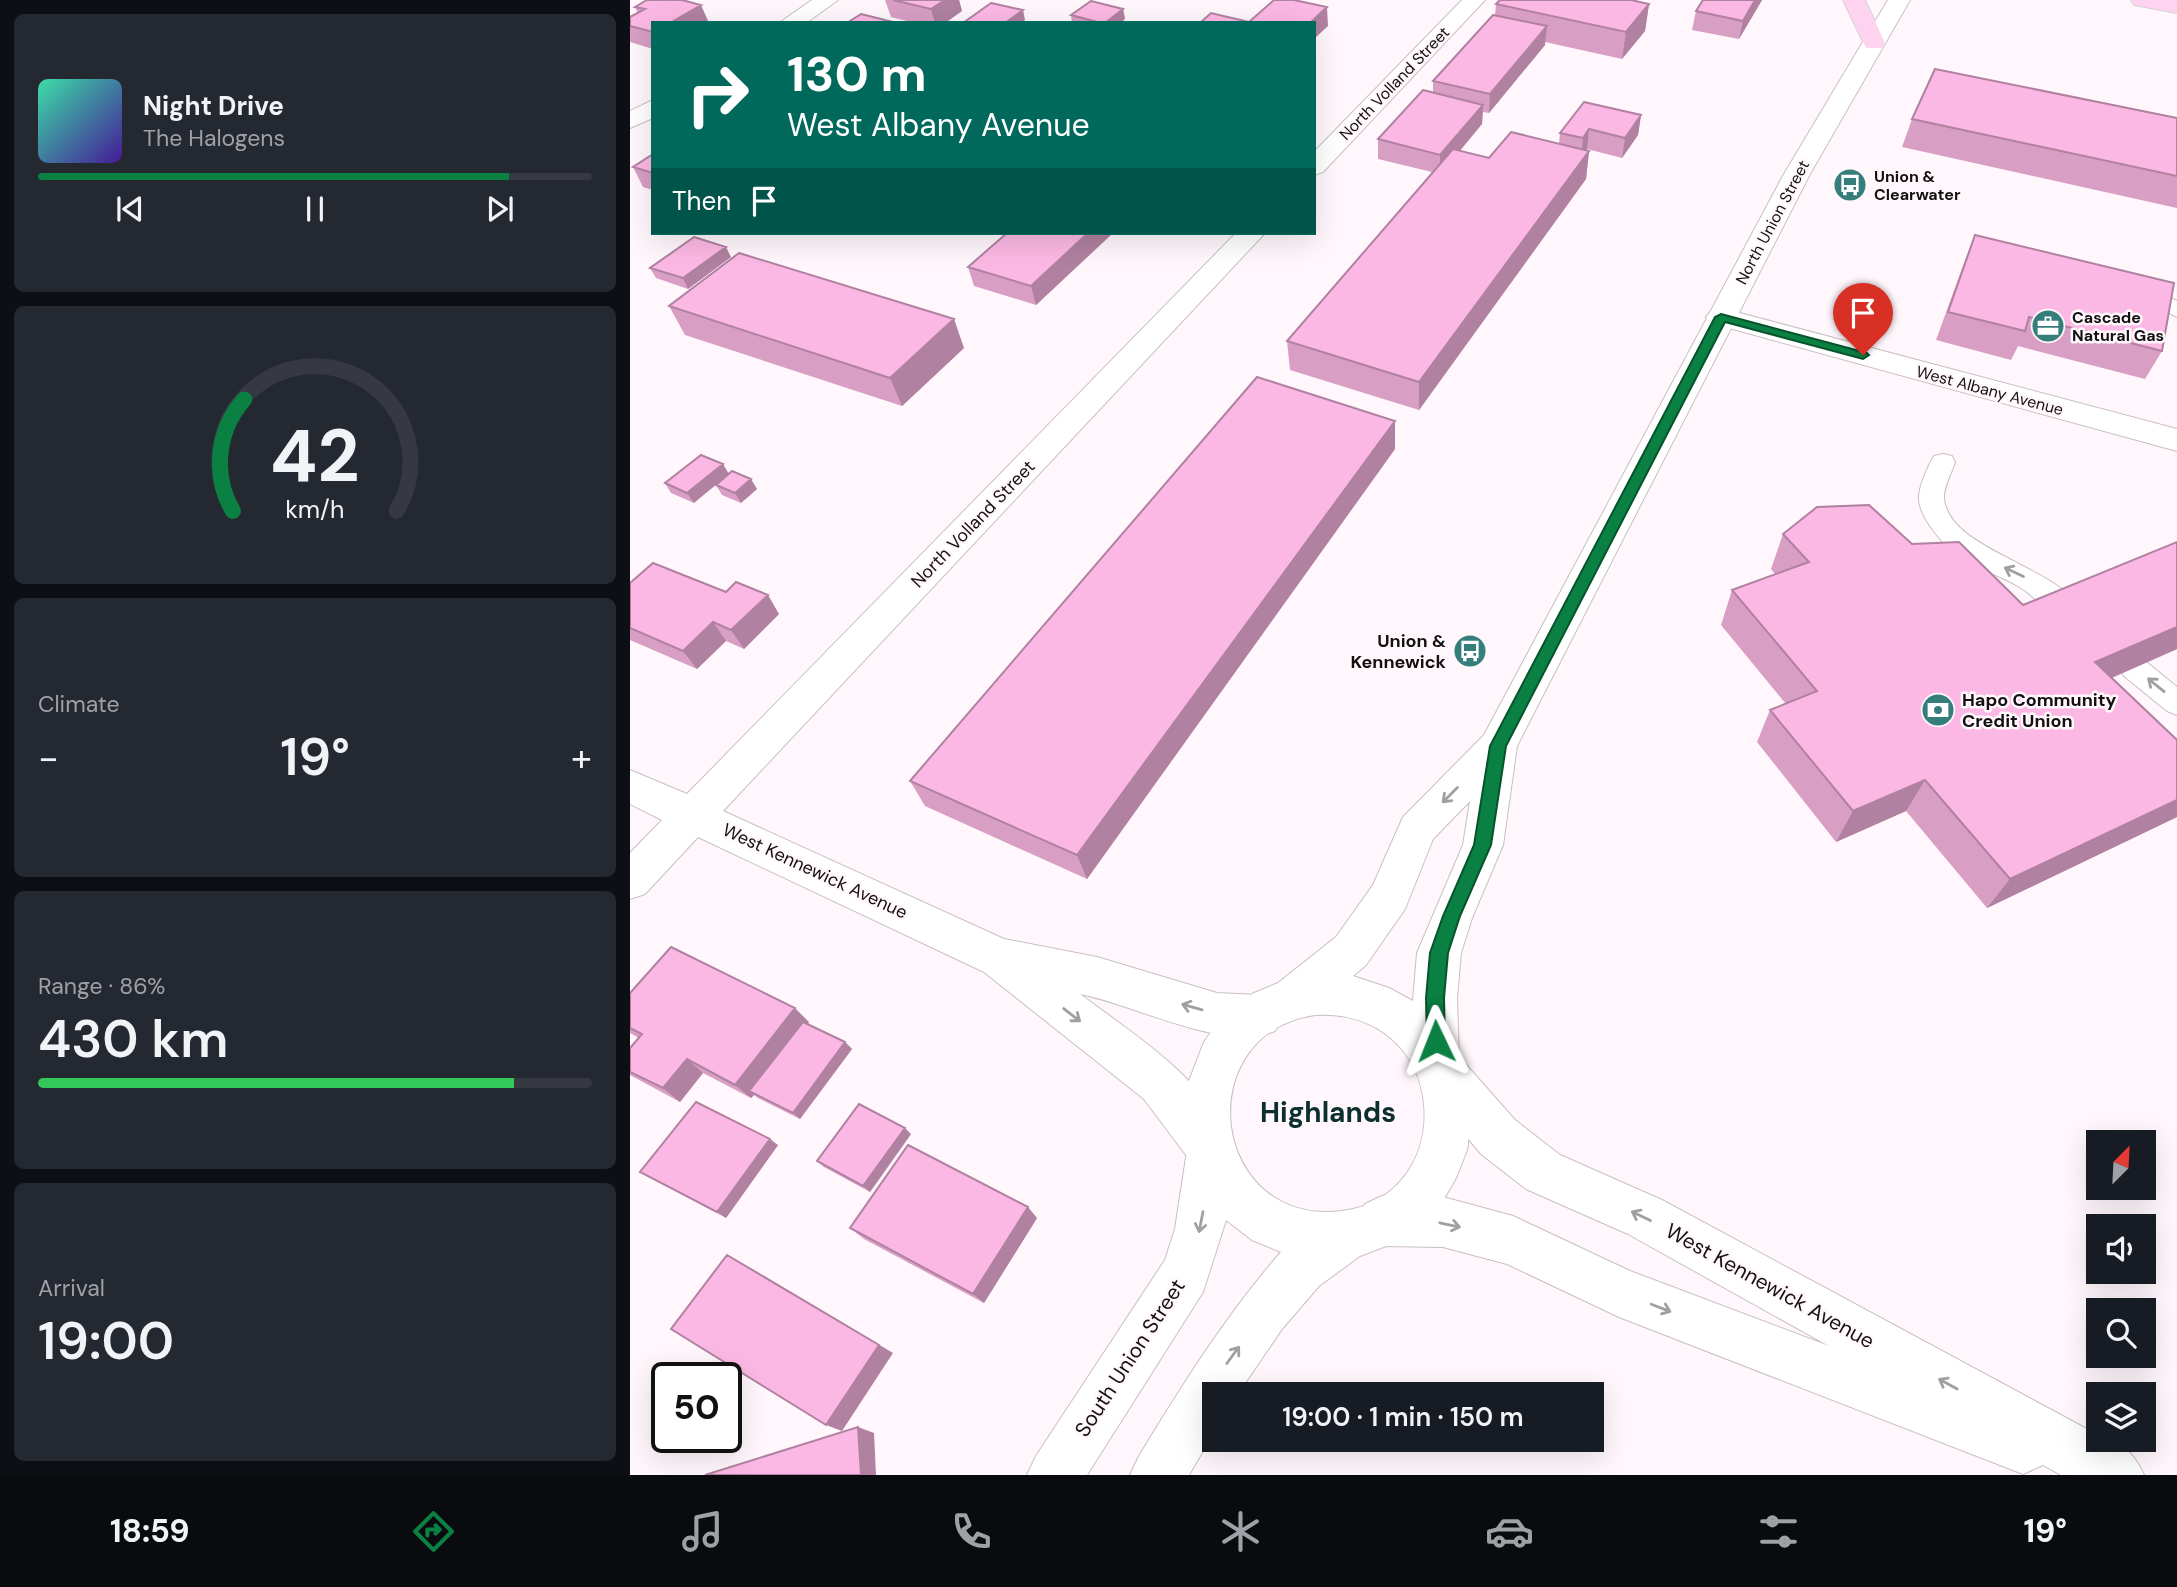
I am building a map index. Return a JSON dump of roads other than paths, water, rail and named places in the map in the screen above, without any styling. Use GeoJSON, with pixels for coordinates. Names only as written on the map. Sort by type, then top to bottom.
{"type":"FeatureCollection","features":[{"type":"Feature","properties":{"kind":"main road"},"geometry":{"type":"LineString","coordinates":[[1854,0],[1874,43]]}},
{"type":"Feature","properties":{"kind":"main road"},"geometry":{"type":"LineString","coordinates":[[2142,0],[2177,6]]}},
{"type":"Feature","properties":{"kind":"street"},"geometry":{"type":"LineString","coordinates":[[793,21],[827,0]]}},
{"type":"Feature","properties":{"kind":"street","name":"North Volland Street"},"geometry":{"type":"LineString","coordinates":[[1316,165],[1474,0]]}},
{"type":"Feature","properties":{"kind":"street","name":"North Union Street"},"geometry":{"type":"LineString","coordinates":[[1275,1008],[1351,951],[1391,892],[1417,828],[1498,746],[1797,174],[1899,0]]}},
{"type":"Feature","properties":{"kind":"street"},"geometry":{"type":"LineString","coordinates":[[630,121],[651,108]]}},
{"type":"Feature","properties":{"kind":"street","name":"North Volland Street"},"geometry":{"type":"LineString","coordinates":[[630,881],[1249,235]]}},
{"type":"Feature","properties":{"kind":"street","name":"West Albany Avenue"},"geometry":{"type":"LineString","coordinates":[[1721,317],[2177,440]]}},
{"type":"Feature","properties":{"kind":"street","name":"North Union Street"},"geometry":{"type":"LineString","coordinates":[[1441,1066],[1434,1025],[1439,953],[1483,845],[1498,746]]}},
{"type":"Feature","properties":{"kind":"street","name":"West Kennewick Avenue"},"geometry":{"type":"LineString","coordinates":[[630,786],[999,958],[1160,1083],[1182,1108],[1208,1148]]}},
{"type":"Feature","properties":{"kind":"street","name":"West Kennewick Avenue"},"geometry":{"type":"LineString","coordinates":[[999,958],[1097,977],[1217,1014],[1275,1008]]}},
{"type":"Feature","properties":{"kind":"street"},"geometry":{"type":"LineString","coordinates":[[1158,1475],[1225,1365],[1264,1311],[1301,1268],[1366,1227],[1418,1194],[1442,1157],[1451,1115],[1441,1066],[1417,1029],[1390,1009],[1358,997],[1324,993],[1275,1008],[1233,1040],[1214,1071],[1204,1106],[1208,1148],[1219,1177],[1242,1205],[1274,1226],[1312,1236],[1366,1227],[1443,1222],[1513,1241],[1619,1292],[2101,1475]]}},
{"type":"Feature","properties":{"kind":"street","name":"West Kennewick Avenue"},"geometry":{"type":"LineString","coordinates":[[1441,1066],[1498,1137],[1543,1172],[1645,1217],[2116,1475]]}},
{"type":"Feature","properties":{"kind":"street","name":"South Union Street"},"geometry":{"type":"LineString","coordinates":[[1055,1475],[1185,1274],[1200,1228],[1208,1148]]}},
{"type":"Feature","properties":{"kind":"lane"},"geometry":{"type":"LineString","coordinates":[[2139,288],[2177,310]]}},
{"type":"Feature","properties":{"kind":"lane"},"geometry":{"type":"LineString","coordinates":[[1943,463],[1931,497],[1938,519],[1968,550],[2032,582],[2069,612]]}},
{"type":"Feature","properties":{"kind":"lane"},"geometry":{"type":"LineString","coordinates":[[2134,668],[2177,703]]}},
{"type":"Feature","properties":{"kind":"place","name":"Union & Clearwater"},"geometry":{"type":"Point","coordinates":[1850,185]}},
{"type":"Feature","properties":{"kind":"place","name":"Cascade Natural Gas"},"geometry":{"type":"Point","coordinates":[2048,326]}},
{"type":"Feature","properties":{"kind":"place","name":"Union & Kennewick"},"geometry":{"type":"Point","coordinates":[1470,651]}},
{"type":"Feature","properties":{"kind":"place","name":"Hapo Community Credit Union"},"geometry":{"type":"Point","coordinates":[1938,710]}},
{"type":"Feature","properties":{"kind":"district","name":"Highlands"},"geometry":{"type":"Point","coordinates":[1328,1112]}}]}
